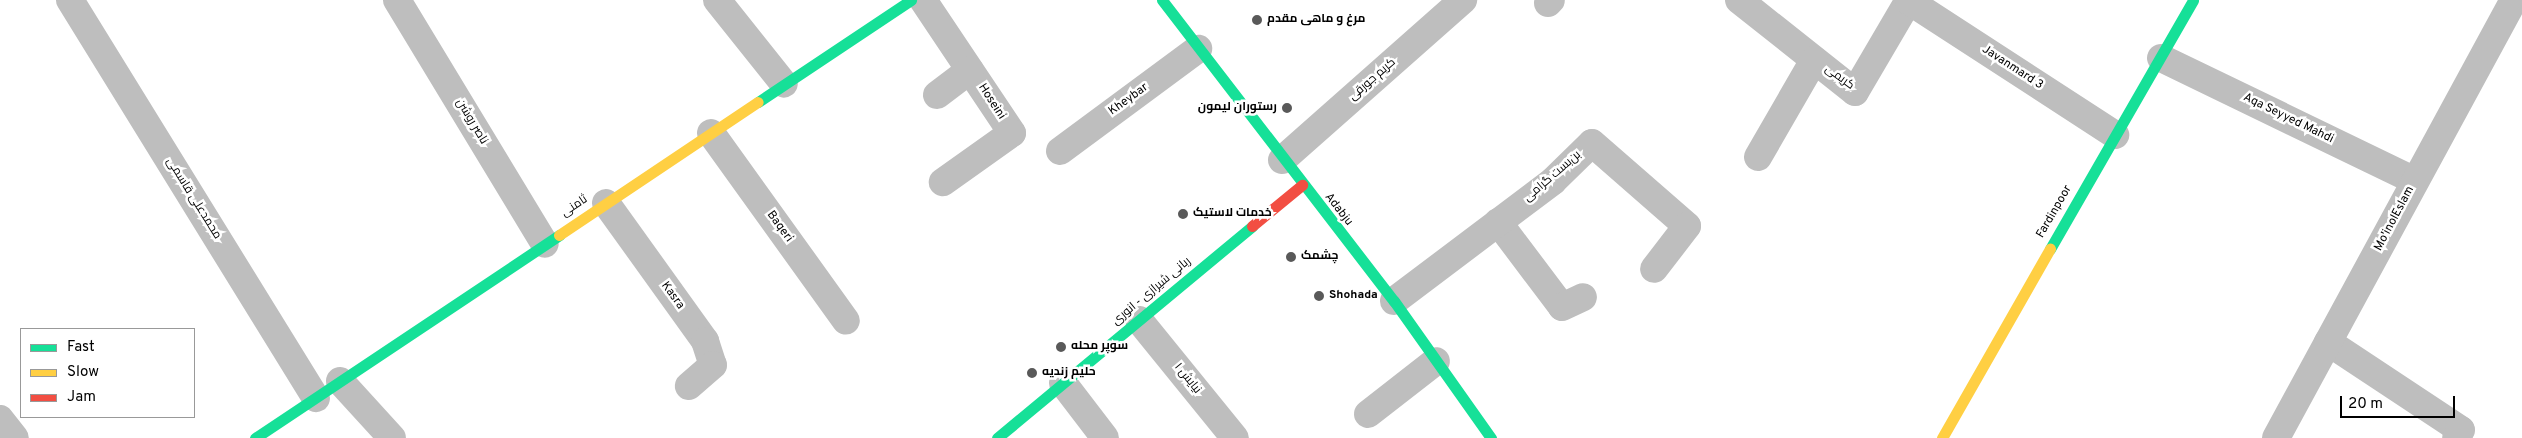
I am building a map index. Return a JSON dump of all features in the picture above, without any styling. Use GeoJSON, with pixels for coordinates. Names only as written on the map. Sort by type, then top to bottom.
{"type":"FeatureCollection","features":[{"type":"Feature","properties":{"kind":"street","name":"محمدعلی قاسمی"},"geometry":{"type":"LineString","coordinates":[[70,0],[316,398]]}},
{"type":"Feature","properties":{"kind":"street","name":"ناصر روشن"},"geometry":{"type":"LineString","coordinates":[[397,0],[545,244]]}},
{"type":"Feature","properties":{"kind":"street"},"geometry":{"type":"LineString","coordinates":[[717,0],[784,84]]}},
{"type":"Feature","properties":{"kind":"street","name":"ثامنی"},"geometry":{"type":"LineString","coordinates":[[255,438],[912,0]]}},
{"type":"Feature","properties":{"kind":"street","name":"Hoseini"},"geometry":{"type":"LineString","coordinates":[[912,0],[970,70],[1012,134],[943,182]]}},
{"type":"Feature","properties":{"kind":"street","name":"Adabju"},"geometry":{"type":"LineString","coordinates":[[1162,0],[1282,160],[1394,301],[1491,438]]}},
{"type":"Feature","properties":{"kind":"street","name":"کریم جورقی"},"geometry":{"type":"LineString","coordinates":[[1282,160],[1463,0]]}},
{"type":"Feature","properties":{"kind":"street","name":"کریمی"},"geometry":{"type":"LineString","coordinates":[[1739,0],[1856,92],[1909,0]]}},
{"type":"Feature","properties":{"kind":"street","name":"Javanmard 3"},"geometry":{"type":"LineString","coordinates":[[1909,0],[2115,136]]}},
{"type":"Feature","properties":{"kind":"street","name":"Fardinpoor"},"geometry":{"type":"LineString","coordinates":[[1942,438],[2193,0]]}},
{"type":"Feature","properties":{"kind":"street","name":"Mo'inolEslam"},"geometry":{"type":"LineString","coordinates":[[2276,438],[2514,0]]}},
{"type":"Feature","properties":{"kind":"street","name":"Kheybar"},"geometry":{"type":"LineString","coordinates":[[1060,151],[1198,49]]}},
{"type":"Feature","properties":{"kind":"street","name":"Aqa Seyyed Mahdi"},"geometry":{"type":"LineString","coordinates":[[2161,58],[2415,181]]}},
{"type":"Feature","properties":{"kind":"street"},"geometry":{"type":"LineString","coordinates":[[1758,157],[1814,60]]}},
{"type":"Feature","properties":{"kind":"street"},"geometry":{"type":"LineString","coordinates":[[937,95],[970,70]]}},
{"type":"Feature","properties":{"kind":"street","name":"Baqeri"},"geometry":{"type":"LineString","coordinates":[[711,133],[846,321]]}},
{"type":"Feature","properties":{"kind":"street","name":"بن‌بست گرامی"},"geometry":{"type":"LineString","coordinates":[[1394,301],[1553,181],[1592,143],[1687,226],[1654,269]]}},
{"type":"Feature","properties":{"kind":"street","name":"ربانی شیرازی - انوری"},"geometry":{"type":"LineString","coordinates":[[997,438],[1302,185]]}},
{"type":"Feature","properties":{"kind":"street","name":"Kasra"},"geometry":{"type":"LineString","coordinates":[[606,203],[704,341],[713,366],[689,386]]}},
{"type":"Feature","properties":{"kind":"street"},"geometry":{"type":"LineString","coordinates":[[1498,222],[1562,307],[1583,297]]}},
{"type":"Feature","properties":{"kind":"street","name":"نیایش ۱"},"geometry":{"type":"LineString","coordinates":[[1139,320],[1235,438]]}},
{"type":"Feature","properties":{"kind":"street"},"geometry":{"type":"LineString","coordinates":[[2328,342],[2461,430],[2456,438]]}},
{"type":"Feature","properties":{"kind":"street"},"geometry":{"type":"LineString","coordinates":[[1368,414],[1436,361]]}},
{"type":"Feature","properties":{"kind":"street"},"geometry":{"type":"LineString","coordinates":[[340,381],[392,438]]}},
{"type":"Feature","properties":{"kind":"street"},"geometry":{"type":"LineString","coordinates":[[1063,384],[1105,438]]}},
{"type":"Feature","properties":{"kind":"street"},"geometry":{"type":"LineString","coordinates":[[0,419],[15,438]]}},
{"type":"Feature","properties":{"kind":"traffic: fast"},"geometry":{"type":"LineString","coordinates":[[758,102],[911,0]]}},
{"type":"Feature","properties":{"kind":"traffic: fast"},"geometry":{"type":"LineString","coordinates":[[1162,0],[1394,301],[1491,438]]}},
{"type":"Feature","properties":{"kind":"traffic: fast"},"geometry":{"type":"LineString","coordinates":[[2050,249],[2193,0]]}},
{"type":"Feature","properties":{"kind":"traffic: fast"},"geometry":{"type":"LineString","coordinates":[[997,438],[1252,226]]}},
{"type":"Feature","properties":{"kind":"traffic: fast"},"geometry":{"type":"LineString","coordinates":[[255,438],[559,235]]}},
{"type":"Feature","properties":{"kind":"traffic: slow"},"geometry":{"type":"LineString","coordinates":[[559,235],[758,102]]}},
{"type":"Feature","properties":{"kind":"traffic: slow"},"geometry":{"type":"LineString","coordinates":[[1942,438],[2050,249]]}},
{"type":"Feature","properties":{"kind":"traffic: jam"},"geometry":{"type":"LineString","coordinates":[[1252,226],[1302,185]]}},
{"type":"Feature","properties":{"kind":"place","name":"مرغ و ماهی مقدم"},"geometry":{"type":"Point","coordinates":[1257,20]}},
{"type":"Feature","properties":{"kind":"place","name":"رستوران لیمون"},"geometry":{"type":"Point","coordinates":[1287,108]}},
{"type":"Feature","properties":{"kind":"place","name":"خدمات لاستیک"},"geometry":{"type":"Point","coordinates":[1183,214]}},
{"type":"Feature","properties":{"kind":"place","name":"چشمک"},"geometry":{"type":"Point","coordinates":[1291,257]}},
{"type":"Feature","properties":{"kind":"place","name":"Shohada"},"geometry":{"type":"Point","coordinates":[1319,296]}},
{"type":"Feature","properties":{"kind":"place","name":"سوپر محله"},"geometry":{"type":"Point","coordinates":[1061,347]}},
{"type":"Feature","properties":{"kind":"place","name":"حلیم زندیه"},"geometry":{"type":"Point","coordinates":[1032,373]}}]}
